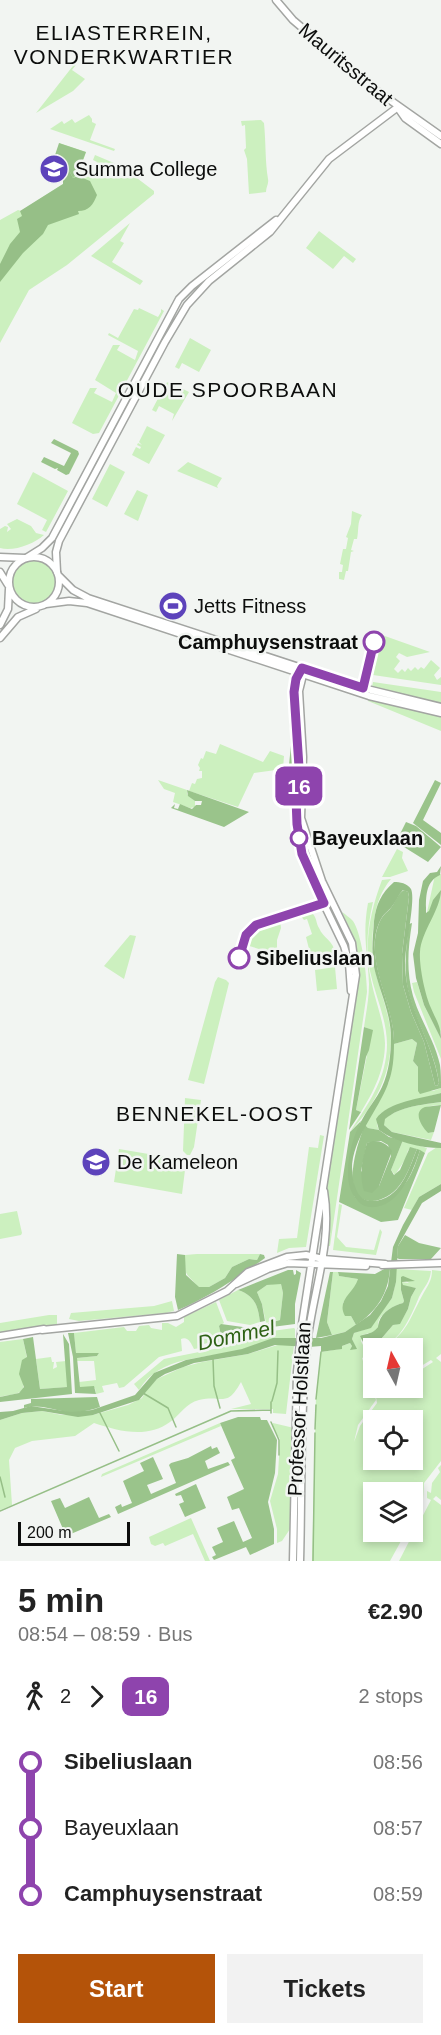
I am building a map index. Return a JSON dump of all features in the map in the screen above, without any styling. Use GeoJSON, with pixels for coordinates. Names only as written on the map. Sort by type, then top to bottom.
{"type":"FeatureCollection","features":[{"type":"Feature","properties":{"kind":"main road"},"geometry":{"type":"LineString","coordinates":[[271,0],[284,12]]}},
{"type":"Feature","properties":{"kind":"main road"},"geometry":{"type":"LineString","coordinates":[[276,0],[284,12]]}},
{"type":"Feature","properties":{"kind":"main road","name":"Mauritsstraat"},"geometry":{"type":"LineString","coordinates":[[284,12],[398,107],[405,118],[440,141]]}},
{"type":"Feature","properties":{"kind":"main road"},"geometry":{"type":"LineString","coordinates":[[0,638],[18,617],[44,605],[57,593],[59,584],[56,552],[59,542],[180,315],[197,292],[263,235],[329,159],[398,107]]}},
{"type":"Feature","properties":{"kind":"main road"},"geometry":{"type":"LineString","coordinates":[[0,625],[8,609],[9,577],[13,568],[42,548],[52,538],[179,299],[192,286],[263,235]]}},
{"type":"Feature","properties":{"kind":"main road"},"geometry":{"type":"LineString","coordinates":[[0,557],[44,559],[73,590],[88,597],[183,627],[300,672],[441,707]]}},
{"type":"Feature","properties":{"kind":"main road"},"geometry":{"type":"LineString","coordinates":[[0,572],[15,599],[24,605],[31,607],[69,600],[87,603],[376,698],[441,713]]}},
{"type":"Feature","properties":{"kind":"main road"},"geometry":{"type":"LineString","coordinates":[[300,672],[303,757],[301,818],[322,881],[352,943],[356,975],[313,1260]]}},
{"type":"Feature","properties":{"kind":"main road"},"geometry":{"type":"LineString","coordinates":[[322,1261],[327,1224],[324,1188]]}},
{"type":"Feature","properties":{"kind":"main road"},"geometry":{"type":"LineString","coordinates":[[0,1336],[68,1325],[88,1326],[177,1316],[227,1291],[248,1272],[270,1262],[294,1256],[322,1261],[441,1263]]}},
{"type":"Feature","properties":{"kind":"main road","name":"Professor Holstlaan"},"geometry":{"type":"LineString","coordinates":[[293,1561],[302,1359],[313,1260]]}},
{"type":"Feature","properties":{"kind":"main road","name":"Professor Holstlaan"},"geometry":{"type":"LineString","coordinates":[[306,1324],[316,1298],[322,1261]]}},
{"type":"Feature","properties":{"kind":"main road","name":"Professor Holstlaan"},"geometry":{"type":"LineString","coordinates":[[300,1561],[302,1359]]}},
{"type":"Feature","properties":{"kind":"shaded area"},"geometry":{"type":"Polygon","coordinates":[[[87,48],[72,70],[85,79],[73,91],[36,113],[87,48]]]}},
{"type":"Feature","properties":{"kind":"shaded area"},"geometry":{"type":"Polygon","coordinates":[[[89,115],[92,122],[96,124],[90,140],[115,149],[114,151],[50,129],[62,121],[64,124],[72,119],[75,123],[89,115]]]}},
{"type":"Feature","properties":{"kind":"shaded area"},"geometry":{"type":"Polygon","coordinates":[[[261,120],[264,123],[268,182],[266,192],[249,194],[247,159],[244,150],[246,148],[245,125],[242,126],[241,121],[261,120]]]}},
{"type":"Feature","properties":{"kind":"shaded area"},"geometry":{"type":"Polygon","coordinates":[[[59,143],[86,152],[79,173],[93,178],[97,174],[93,170],[97,162],[93,160],[95,155],[121,166],[154,191],[154,194],[67,265],[29,290],[0,343],[0,220],[18,210],[21,211],[63,184],[64,168],[59,143]]]}},
{"type":"Feature","properties":{"kind":"shaded area"},"geometry":{"type":"Polygon","coordinates":[[[59,143],[86,152],[78,173],[73,178],[68,168],[64,169],[58,154],[55,155],[59,143]]]}},
{"type":"Feature","properties":{"kind":"shaded area"},"geometry":{"type":"Polygon","coordinates":[[[68,168],[73,178],[78,176],[90,181],[97,195],[94,202],[88,209],[78,211],[79,214],[48,225],[43,234],[23,253],[0,282],[0,264],[10,244],[20,232],[17,219],[22,216],[20,211],[63,184],[63,170],[68,168]]]}},
{"type":"Feature","properties":{"kind":"shaded area"},"geometry":{"type":"Polygon","coordinates":[[[130,223],[120,241],[124,243],[112,262],[143,281],[140,285],[91,256],[130,223]]]}},
{"type":"Feature","properties":{"kind":"shaded area"},"geometry":{"type":"Polygon","coordinates":[[[319,231],[356,259],[353,263],[344,256],[333,269],[306,248],[319,231]]]}},
{"type":"Feature","properties":{"kind":"shaded area"},"geometry":{"type":"Polygon","coordinates":[[[139,308],[158,317],[161,309],[164,311],[99,433],[93,434],[72,423],[90,388],[97,388],[94,393],[112,402],[116,393],[95,380],[113,345],[120,345],[117,350],[135,360],[138,351],[108,335],[109,333],[118,338],[134,309],[139,308]]]}},
{"type":"Feature","properties":{"kind":"shaded area"},"geometry":{"type":"Polygon","coordinates":[[[190,338],[211,350],[199,372],[182,363],[179,369],[175,367],[190,338]]]}},
{"type":"Feature","properties":{"kind":"shaded area"},"geometry":{"type":"Polygon","coordinates":[[[169,382],[189,392],[172,421],[174,414],[159,406],[156,412],[152,410],[166,383],[169,382]]]}},
{"type":"Feature","properties":{"kind":"shaded area"},"geometry":{"type":"Polygon","coordinates":[[[147,426],[165,435],[149,464],[132,455],[136,447],[140,449],[141,447],[137,445],[138,443],[142,445],[139,442],[147,426]]]}},
{"type":"Feature","properties":{"kind":"shaded area"},"geometry":{"type":"Polygon","coordinates":[[[54,439],[78,451],[79,454],[69,474],[66,475],[57,470],[58,468],[55,469],[41,462],[44,457],[64,466],[71,453],[51,443],[54,439]]]}},
{"type":"Feature","properties":{"kind":"shaded area"},"geometry":{"type":"Polygon","coordinates":[[[188,462],[222,478],[218,488],[177,471],[188,462]]]}},
{"type":"Feature","properties":{"kind":"shaded area"},"geometry":{"type":"Polygon","coordinates":[[[110,464],[125,472],[107,507],[92,499],[110,464]]]}},
{"type":"Feature","properties":{"kind":"shaded area"},"geometry":{"type":"Polygon","coordinates":[[[33,472],[68,491],[46,532],[42,530],[47,520],[17,504],[33,472]]]}},
{"type":"Feature","properties":{"kind":"shaded area"},"geometry":{"type":"Polygon","coordinates":[[[137,490],[148,495],[138,521],[124,514],[137,490]]]}},
{"type":"Feature","properties":{"kind":"shaded area"},"geometry":{"type":"Polygon","coordinates":[[[352,511],[362,515],[357,539],[354,539],[351,550],[354,551],[351,552],[344,580],[339,579],[339,572],[342,572],[343,565],[340,564],[343,549],[346,549],[348,538],[346,537],[351,524],[352,511]]]}},
{"type":"Feature","properties":{"kind":"shaded area"},"geometry":{"type":"Polygon","coordinates":[[[17,519],[31,526],[36,533],[44,535],[23,546],[11,549],[0,548],[0,529],[8,527],[7,532],[11,529],[7,524],[17,519]]]}},
{"type":"Feature","properties":{"kind":"shaded area"},"geometry":{"type":"Polygon","coordinates":[[[34,560],[45,563],[52,569],[55,577],[52,594],[38,604],[21,600],[15,592],[12,579],[19,566],[34,560]]]}},
{"type":"Feature","properties":{"kind":"shaded area"},"geometry":{"type":"Polygon","coordinates":[[[382,635],[430,652],[407,657],[399,653],[396,657],[400,661],[394,669],[398,673],[402,669],[405,672],[408,668],[411,671],[415,667],[418,670],[421,667],[424,669],[431,660],[440,668],[434,675],[437,680],[441,677],[441,685],[373,675],[382,635]]]}},
{"type":"Feature","properties":{"kind":"shaded area"},"geometry":{"type":"Polygon","coordinates":[[[292,679],[294,681],[298,752],[296,794],[292,794],[289,765],[291,745],[289,712],[292,679]]]}},
{"type":"Feature","properties":{"kind":"shaded area"},"geometry":{"type":"Polygon","coordinates":[[[373,682],[441,692],[441,705],[372,687],[373,682]]]}},
{"type":"Feature","properties":{"kind":"shaded area"},"geometry":{"type":"Polygon","coordinates":[[[369,699],[441,717],[441,731],[368,701],[369,699]]]}},
{"type":"Feature","properties":{"kind":"shaded area"},"geometry":{"type":"Polygon","coordinates":[[[220,744],[263,762],[270,751],[284,756],[283,769],[254,773],[238,807],[189,791],[192,783],[195,784],[197,779],[202,778],[202,771],[199,771],[198,765],[201,758],[203,759],[206,751],[216,754],[220,744]]]}},
{"type":"Feature","properties":{"kind":"shaded area"},"geometry":{"type":"Polygon","coordinates":[[[158,780],[187,790],[187,794],[195,801],[195,807],[190,808],[173,802],[175,793],[164,789],[158,780]]]}},
{"type":"Feature","properties":{"kind":"shaded area"},"geometry":{"type":"Polygon","coordinates":[[[435,780],[441,783],[423,820],[441,833],[441,845],[413,823],[435,780]]]}},
{"type":"Feature","properties":{"kind":"shaded area"},"geometry":{"type":"Polygon","coordinates":[[[187,790],[249,812],[224,827],[171,808],[175,804],[174,808],[178,809],[180,804],[192,809],[196,805],[201,805],[202,801],[195,801],[188,796],[187,790]]]}},
{"type":"Feature","properties":{"kind":"shaded area"},"geometry":{"type":"Polygon","coordinates":[[[406,822],[416,826],[441,847],[428,862],[396,842],[406,822]]]}},
{"type":"Feature","properties":{"kind":"shaded area"},"geometry":{"type":"Polygon","coordinates":[[[397,849],[403,852],[402,858],[408,871],[382,877],[397,849]]]}},
{"type":"Feature","properties":{"kind":"shaded area"},"geometry":{"type":"Polygon","coordinates":[[[441,866],[440,875],[431,882],[427,891],[426,913],[441,890],[438,905],[421,944],[420,958],[425,988],[441,1039],[424,1005],[416,978],[413,954],[418,933],[419,900],[423,881],[430,873],[437,872],[441,866]]]}},
{"type":"Feature","properties":{"kind":"shaded area"},"geometry":{"type":"Polygon","coordinates":[[[441,874],[441,1033],[426,1004],[417,959],[435,875],[441,874]]]}},
{"type":"Feature","properties":{"kind":"shaded area"},"geometry":{"type":"Polygon","coordinates":[[[391,879],[384,888],[378,904],[372,944],[374,966],[390,1029],[390,1052],[380,1089],[367,1111],[350,1132],[377,1087],[386,1057],[385,1024],[370,971],[368,936],[382,880],[391,879]]]}},
{"type":"Feature","properties":{"kind":"shaded area"},"geometry":{"type":"Polygon","coordinates":[[[394,882],[405,884],[411,889],[412,903],[405,963],[406,979],[439,1083],[435,1085],[424,1042],[411,1012],[403,985],[402,954],[409,897],[408,892],[403,890],[382,917],[376,933],[377,964],[390,1012],[394,1053],[388,1084],[362,1134],[353,1161],[352,1175],[356,1189],[362,1198],[373,1201],[390,1195],[402,1182],[417,1149],[420,1150],[413,1169],[396,1196],[379,1206],[369,1207],[355,1198],[348,1180],[348,1171],[355,1134],[382,1087],[389,1063],[390,1029],[374,967],[372,944],[378,905],[382,895],[394,882]]]}},
{"type":"Feature","properties":{"kind":"shaded area"},"geometry":{"type":"Polygon","coordinates":[[[404,890],[408,892],[409,897],[402,954],[403,985],[437,1086],[439,1083],[434,1060],[412,1005],[407,985],[406,951],[409,924],[412,923],[409,941],[409,978],[416,1005],[435,1047],[441,1071],[441,1088],[420,1094],[418,1067],[413,1061],[417,1043],[412,1039],[394,1044],[390,1013],[380,981],[375,949],[376,934],[381,919],[404,890]]]}},
{"type":"Feature","properties":{"kind":"shaded area"},"geometry":{"type":"Polygon","coordinates":[[[373,902],[367,950],[369,970],[383,1027],[385,1053],[378,1079],[361,1112],[356,1110],[372,1030],[364,1027],[369,984],[365,925],[368,903],[373,902]]]}},
{"type":"Feature","properties":{"kind":"shaded area"},"geometry":{"type":"Polygon","coordinates":[[[342,912],[353,921],[359,935],[367,992],[330,1246],[326,1246],[326,1186],[358,971],[356,942],[342,912]]]}},
{"type":"Feature","properties":{"kind":"shaded area"},"geometry":{"type":"Polygon","coordinates":[[[313,914],[321,931],[333,945],[335,953],[306,956],[310,953],[306,937],[312,934],[307,919],[304,920],[300,915],[313,914]]]}},
{"type":"Feature","properties":{"kind":"shaded area"},"geometry":{"type":"Polygon","coordinates":[[[280,920],[277,950],[274,949],[272,953],[246,945],[251,934],[259,927],[280,920]]]}},
{"type":"Feature","properties":{"kind":"shaded area"},"geometry":{"type":"Polygon","coordinates":[[[130,935],[136,936],[124,979],[104,966],[130,935]]]}},
{"type":"Feature","properties":{"kind":"shaded area"},"geometry":{"type":"Polygon","coordinates":[[[335,967],[337,989],[317,991],[315,970],[335,967]]]}},
{"type":"Feature","properties":{"kind":"shaded area"},"geometry":{"type":"Polygon","coordinates":[[[218,977],[229,983],[204,1084],[188,1080],[218,977]]]}},
{"type":"Feature","properties":{"kind":"shaded area"},"geometry":{"type":"Polygon","coordinates":[[[417,982],[424,1005],[441,1039],[441,1059],[414,992],[412,983],[417,982]]]}},
{"type":"Feature","properties":{"kind":"shaded area"},"geometry":{"type":"Polygon","coordinates":[[[364,1027],[373,1030],[356,1110],[361,1112],[349,1130],[364,1027]]]}},
{"type":"Feature","properties":{"kind":"shaded area"},"geometry":{"type":"Polygon","coordinates":[[[412,1039],[417,1043],[413,1061],[418,1067],[418,1091],[433,1091],[441,1088],[441,1093],[391,1107],[380,1114],[377,1125],[379,1130],[368,1128],[365,1125],[389,1082],[394,1044],[412,1039]]]}},
{"type":"Feature","properties":{"kind":"shaded area"},"geometry":{"type":"Polygon","coordinates":[[[441,1093],[441,1102],[398,1111],[385,1119],[384,1125],[392,1132],[441,1143],[441,1148],[408,1144],[379,1130],[376,1119],[388,1108],[441,1093]]]}},
{"type":"Feature","properties":{"kind":"shaded area"},"geometry":{"type":"Polygon","coordinates":[[[185,1098],[201,1100],[194,1147],[190,1155],[183,1151],[185,1098]]]}},
{"type":"Feature","properties":{"kind":"shaded area"},"geometry":{"type":"Polygon","coordinates":[[[441,1102],[441,1105],[425,1108],[419,1115],[428,1133],[434,1132],[431,1140],[392,1132],[384,1125],[384,1119],[397,1111],[441,1102]]]}},
{"type":"Feature","properties":{"kind":"shaded area"},"geometry":{"type":"Polygon","coordinates":[[[441,1105],[434,1132],[428,1133],[421,1123],[419,1112],[425,1107],[441,1105]]]}},
{"type":"Feature","properties":{"kind":"shaded area"},"geometry":{"type":"Polygon","coordinates":[[[361,1121],[351,1151],[354,1196],[361,1202],[375,1205],[396,1194],[413,1170],[420,1150],[425,1153],[398,1220],[381,1222],[339,1202],[350,1132],[361,1121]]]}},
{"type":"Feature","properties":{"kind":"shaded area"},"geometry":{"type":"Polygon","coordinates":[[[365,1125],[389,1137],[403,1140],[391,1170],[394,1175],[400,1170],[410,1147],[417,1149],[399,1186],[394,1192],[376,1201],[362,1198],[356,1191],[353,1181],[355,1156],[365,1125]],[[381,1141],[367,1143],[361,1171],[379,1186],[391,1156],[388,1145],[381,1141]]]}},
{"type":"Feature","properties":{"kind":"shaded area"},"geometry":{"type":"Polygon","coordinates":[[[320,1135],[324,1136],[306,1247],[289,1248],[277,1253],[279,1239],[297,1238],[309,1147],[318,1148],[320,1135]]]}},
{"type":"Feature","properties":{"kind":"shaded area"},"geometry":{"type":"Polygon","coordinates":[[[403,1140],[427,1148],[425,1153],[413,1148],[408,1150],[406,1158],[395,1175],[391,1170],[403,1140]]]}},
{"type":"Feature","properties":{"kind":"shaded area"},"geometry":{"type":"Polygon","coordinates":[[[373,1141],[384,1143],[392,1151],[379,1186],[372,1193],[364,1191],[361,1173],[367,1143],[373,1141]]]}},
{"type":"Feature","properties":{"kind":"shaded area"},"geometry":{"type":"Polygon","coordinates":[[[437,1147],[441,1148],[441,1184],[419,1197],[412,1210],[404,1208],[428,1153],[437,1147]]]}},
{"type":"Feature","properties":{"kind":"shaded area"},"geometry":{"type":"Polygon","coordinates":[[[119,1149],[184,1160],[186,1162],[182,1194],[114,1182],[119,1149]]]}},
{"type":"Feature","properties":{"kind":"shaded area"},"geometry":{"type":"Polygon","coordinates":[[[441,1184],[441,1191],[422,1203],[398,1246],[396,1282],[392,1298],[371,1328],[354,1333],[352,1339],[357,1349],[350,1350],[352,1346],[350,1343],[342,1346],[342,1349],[321,1352],[321,1346],[275,1345],[248,1354],[194,1363],[165,1374],[157,1379],[139,1400],[93,1415],[78,1417],[42,1411],[22,1413],[0,1420],[0,1412],[31,1406],[71,1412],[92,1410],[135,1395],[154,1373],[186,1360],[242,1349],[273,1338],[321,1338],[345,1332],[370,1315],[381,1301],[388,1286],[393,1247],[403,1225],[419,1197],[441,1184]]]}},
{"type":"Feature","properties":{"kind":"shaded area"},"geometry":{"type":"Polygon","coordinates":[[[339,1204],[342,1205],[337,1237],[346,1247],[374,1250],[380,1229],[382,1232],[376,1255],[333,1250],[339,1204]]]}},
{"type":"Feature","properties":{"kind":"shaded area"},"geometry":{"type":"Polygon","coordinates":[[[17,1211],[21,1235],[0,1239],[0,1214],[17,1211]]]}},
{"type":"Feature","properties":{"kind":"shaded area"},"geometry":{"type":"Polygon","coordinates":[[[405,1235],[419,1243],[441,1248],[431,1259],[399,1259],[397,1258],[398,1246],[405,1235]]]}},
{"type":"Feature","properties":{"kind":"shaded area"},"geometry":{"type":"Polygon","coordinates":[[[177,1254],[185,1255],[186,1275],[199,1287],[209,1287],[225,1278],[232,1267],[249,1259],[257,1260],[260,1254],[265,1258],[223,1287],[178,1310],[175,1297],[177,1254]]]}},
{"type":"Feature","properties":{"kind":"shaded area"},"geometry":{"type":"Polygon","coordinates":[[[260,1254],[257,1260],[249,1259],[232,1267],[225,1278],[209,1287],[198,1287],[187,1274],[185,1263],[185,1255],[260,1254]]]}},
{"type":"Feature","properties":{"kind":"shaded area"},"geometry":{"type":"Polygon","coordinates":[[[386,1268],[390,1269],[384,1294],[370,1314],[356,1325],[351,1316],[345,1316],[343,1305],[358,1279],[339,1276],[338,1272],[375,1274],[386,1268]]]}},
{"type":"Feature","properties":{"kind":"shaded area"},"geometry":{"type":"Polygon","coordinates":[[[396,1269],[431,1271],[412,1313],[397,1337],[407,1325],[429,1284],[432,1270],[441,1271],[441,1354],[436,1358],[441,1362],[441,1461],[424,1483],[423,1500],[423,1482],[363,1482],[363,1542],[400,1542],[390,1561],[312,1561],[316,1396],[321,1352],[339,1349],[350,1343],[351,1348],[355,1346],[352,1339],[354,1333],[366,1329],[392,1298],[396,1269]]]}},
{"type":"Feature","properties":{"kind":"shaded area"},"geometry":{"type":"Polygon","coordinates":[[[293,1270],[294,1275],[296,1270],[301,1273],[295,1304],[295,1324],[272,1327],[223,1344],[219,1326],[221,1324],[250,1328],[280,1320],[283,1293],[281,1284],[267,1285],[257,1292],[265,1321],[260,1322],[255,1302],[238,1290],[293,1270]]]}},
{"type":"Feature","properties":{"kind":"shaded area"},"geometry":{"type":"Polygon","coordinates":[[[330,1272],[333,1272],[327,1322],[332,1335],[316,1338],[330,1272]]]}},
{"type":"Feature","properties":{"kind":"shaded area"},"geometry":{"type":"Polygon","coordinates":[[[333,1272],[338,1272],[339,1276],[358,1279],[357,1284],[343,1303],[348,1316],[351,1316],[356,1325],[345,1332],[332,1335],[327,1322],[333,1272]]]}},
{"type":"Feature","properties":{"kind":"shaded area"},"geometry":{"type":"Polygon","coordinates":[[[401,1277],[415,1281],[402,1282],[403,1285],[416,1288],[400,1324],[393,1325],[382,1338],[363,1338],[363,1342],[360,1336],[378,1328],[386,1312],[403,1303],[401,1277]]]}},
{"type":"Feature","properties":{"kind":"shaded area"},"geometry":{"type":"Polygon","coordinates":[[[281,1284],[283,1293],[280,1320],[266,1323],[257,1292],[267,1285],[281,1284]]]}},
{"type":"Feature","properties":{"kind":"shaded area"},"geometry":{"type":"Polygon","coordinates":[[[238,1290],[255,1302],[260,1322],[250,1325],[227,1321],[219,1300],[238,1290]]]}},
{"type":"Feature","properties":{"kind":"shaded area"},"geometry":{"type":"Polygon","coordinates":[[[172,1301],[174,1311],[166,1313],[79,1321],[69,1319],[71,1313],[154,1306],[172,1301]]]}},
{"type":"Feature","properties":{"kind":"shaded area"},"geometry":{"type":"Polygon","coordinates":[[[216,1302],[224,1323],[219,1326],[223,1344],[219,1345],[215,1341],[194,1349],[187,1339],[183,1338],[181,1339],[182,1351],[159,1357],[124,1387],[119,1388],[117,1383],[102,1386],[104,1392],[96,1394],[95,1388],[80,1387],[79,1382],[96,1380],[94,1361],[77,1361],[77,1358],[97,1356],[99,1353],[76,1353],[74,1333],[124,1327],[127,1331],[136,1331],[139,1326],[149,1325],[151,1328],[162,1330],[162,1323],[176,1327],[184,1322],[184,1317],[216,1302]]]}},
{"type":"Feature","properties":{"kind":"shaded area"},"geometry":{"type":"Polygon","coordinates":[[[57,1315],[57,1325],[0,1333],[0,1323],[57,1315]]]}},
{"type":"Feature","properties":{"kind":"shaded area"},"geometry":{"type":"Polygon","coordinates":[[[294,1328],[295,1338],[273,1340],[240,1350],[171,1364],[159,1370],[139,1390],[134,1384],[164,1359],[234,1345],[272,1331],[294,1328]]]}},
{"type":"Feature","properties":{"kind":"shaded area"},"geometry":{"type":"Polygon","coordinates":[[[68,1333],[74,1333],[76,1353],[99,1353],[97,1356],[77,1358],[80,1387],[94,1386],[96,1394],[75,1393],[73,1357],[68,1333]]]}},
{"type":"Feature","properties":{"kind":"shaded area"},"geometry":{"type":"Polygon","coordinates":[[[63,1334],[69,1344],[72,1394],[0,1402],[0,1397],[19,1393],[24,1387],[19,1374],[22,1360],[27,1357],[23,1339],[33,1337],[40,1389],[67,1387],[63,1334]]]}},
{"type":"Feature","properties":{"kind":"shaded area"},"geometry":{"type":"Polygon","coordinates":[[[23,1339],[27,1358],[21,1368],[23,1390],[0,1397],[0,1342],[23,1339]]]}},
{"type":"Feature","properties":{"kind":"shaded area"},"geometry":{"type":"Polygon","coordinates":[[[281,1344],[294,1345],[286,1414],[273,1413],[273,1409],[231,1409],[251,1404],[241,1382],[227,1398],[194,1402],[170,1422],[152,1430],[123,1431],[94,1423],[75,1436],[32,1441],[15,1448],[9,1460],[12,1505],[0,1510],[0,1420],[22,1413],[42,1411],[62,1415],[93,1415],[128,1405],[142,1398],[157,1379],[183,1367],[248,1354],[281,1344]]]}},
{"type":"Feature","properties":{"kind":"shaded area"},"geometry":{"type":"Polygon","coordinates":[[[51,1357],[54,1362],[53,1369],[57,1367],[56,1362],[66,1361],[68,1387],[40,1389],[36,1359],[51,1357]]]}},
{"type":"Feature","properties":{"kind":"shaded area"},"geometry":{"type":"Polygon","coordinates":[[[97,1397],[100,1407],[83,1411],[66,1412],[40,1407],[24,1408],[24,1405],[31,1403],[31,1399],[97,1397]]]}},
{"type":"Feature","properties":{"kind":"shaded area"},"geometry":{"type":"Polygon","coordinates":[[[238,1417],[260,1417],[261,1420],[267,1420],[277,1440],[275,1473],[268,1502],[274,1529],[274,1544],[250,1555],[246,1547],[214,1560],[212,1557],[216,1555],[212,1547],[223,1542],[217,1528],[234,1521],[243,1542],[252,1538],[239,1508],[232,1510],[227,1497],[244,1489],[231,1460],[235,1458],[220,1423],[238,1417]]]}},
{"type":"Feature","properties":{"kind":"shaded area"},"geometry":{"type":"Polygon","coordinates":[[[220,1423],[221,1426],[101,1477],[102,1474],[220,1423]]]}},
{"type":"Feature","properties":{"kind":"shaded area"},"geometry":{"type":"Polygon","coordinates":[[[273,1423],[294,1428],[292,1526],[282,1541],[277,1543],[277,1529],[270,1501],[278,1474],[280,1439],[272,1426],[273,1423]]]}},
{"type":"Feature","properties":{"kind":"shaded area"},"geometry":{"type":"Polygon","coordinates":[[[211,1446],[212,1449],[217,1447],[220,1453],[205,1461],[208,1469],[228,1462],[230,1465],[118,1514],[115,1507],[132,1503],[123,1481],[144,1471],[140,1463],[153,1457],[163,1479],[147,1485],[151,1494],[176,1483],[169,1465],[171,1463],[188,1458],[211,1446]]]}},
{"type":"Feature","properties":{"kind":"shaded area"},"geometry":{"type":"Polygon","coordinates":[[[441,1465],[441,1500],[436,1496],[433,1499],[441,1505],[441,1561],[399,1561],[409,1542],[423,1542],[423,1515],[431,1500],[427,1498],[427,1491],[431,1493],[432,1483],[440,1472],[438,1468],[441,1465]]]}},
{"type":"Feature","properties":{"kind":"shaded area"},"geometry":{"type":"Polygon","coordinates":[[[196,1484],[206,1508],[185,1517],[179,1504],[184,1502],[181,1495],[176,1496],[175,1494],[196,1484]]]}},
{"type":"Feature","properties":{"kind":"shaded area"},"geometry":{"type":"Polygon","coordinates":[[[89,1497],[99,1518],[109,1514],[111,1517],[66,1536],[51,1501],[60,1498],[65,1508],[89,1497]]]}},
{"type":"Feature","properties":{"kind":"shaded area"},"geometry":{"type":"Polygon","coordinates":[[[191,1518],[210,1561],[205,1561],[193,1534],[165,1546],[163,1543],[155,1546],[151,1544],[149,1537],[191,1518]]]}},
{"type":"Feature","properties":{"kind":"waterway"},"geometry":{"type":"LineString","coordinates":[[272,1401],[277,1383],[278,1351]]}},
{"type":"Feature","properties":{"kind":"waterway"},"geometry":{"type":"LineString","coordinates":[[316,1399],[321,1352]]}},
{"type":"Feature","properties":{"kind":"waterway","name":"Dommel"},"geometry":{"type":"LineString","coordinates":[[213,1359],[214,1386],[220,1408]]}},
{"type":"Feature","properties":{"kind":"waterway"},"geometry":{"type":"LineString","coordinates":[[143,1393],[168,1408],[176,1427]]}},
{"type":"Feature","properties":{"kind":"waterway"},"geometry":{"type":"LineString","coordinates":[[271,1402],[271,1413]]}},
{"type":"Feature","properties":{"kind":"waterway"},"geometry":{"type":"LineString","coordinates":[[315,1429],[316,1405]]}},
{"type":"Feature","properties":{"kind":"waterway"},"geometry":{"type":"LineString","coordinates":[[0,1511],[231,1411],[271,1410]]}},
{"type":"Feature","properties":{"kind":"waterway"},"geometry":{"type":"LineString","coordinates":[[99,1411],[119,1451]]}},
{"type":"Feature","properties":{"kind":"waterway"},"geometry":{"type":"LineString","coordinates":[[271,1422],[279,1440],[279,1455]]}},
{"type":"Feature","properties":{"kind":"waterway"},"geometry":{"type":"LineString","coordinates":[[313,1561],[315,1433]]}},
{"type":"Feature","properties":{"kind":"waterway"},"geometry":{"type":"LineString","coordinates":[[0,1477],[5,1497]]}},
{"type":"Feature","properties":{"kind":"bus line","name":"16"},"geometry":{"type":"LineString","coordinates":[[239,958],[246,935],[256,925],[324,903],[307,869],[299,843],[296,801],[299,767],[294,692],[297,673],[302,668],[363,688],[374,642]]}},
{"type":"Feature","properties":{"kind":"place","name":"Summa College"},"geometry":{"type":"Point","coordinates":[54,169]}},
{"type":"Feature","properties":{"kind":"place","name":"Jetts Fitness"},"geometry":{"type":"Point","coordinates":[173,606]}},
{"type":"Feature","properties":{"kind":"place","name":"Camphuysenstraat"},"geometry":{"type":"Point","coordinates":[374,642]}},
{"type":"Feature","properties":{"kind":"place","name":"Bayeuxlaan"},"geometry":{"type":"Point","coordinates":[299,838]}},
{"type":"Feature","properties":{"kind":"place","name":"Sibeliuslaan"},"geometry":{"type":"Point","coordinates":[239,958]}},
{"type":"Feature","properties":{"kind":"place","name":"De Kameleon"},"geometry":{"type":"Point","coordinates":[96,1162]}},
{"type":"Feature","properties":{"kind":"district","name":"ELIASTERREIN, VONDERKWARTIER"},"geometry":{"type":"Point","coordinates":[124,44]}},
{"type":"Feature","properties":{"kind":"district","name":"OUDE SPOORBAAN"},"geometry":{"type":"Point","coordinates":[228,389]}},
{"type":"Feature","properties":{"kind":"district","name":"BENNEKEL-OOST"},"geometry":{"type":"Point","coordinates":[215,1113]}}]}
